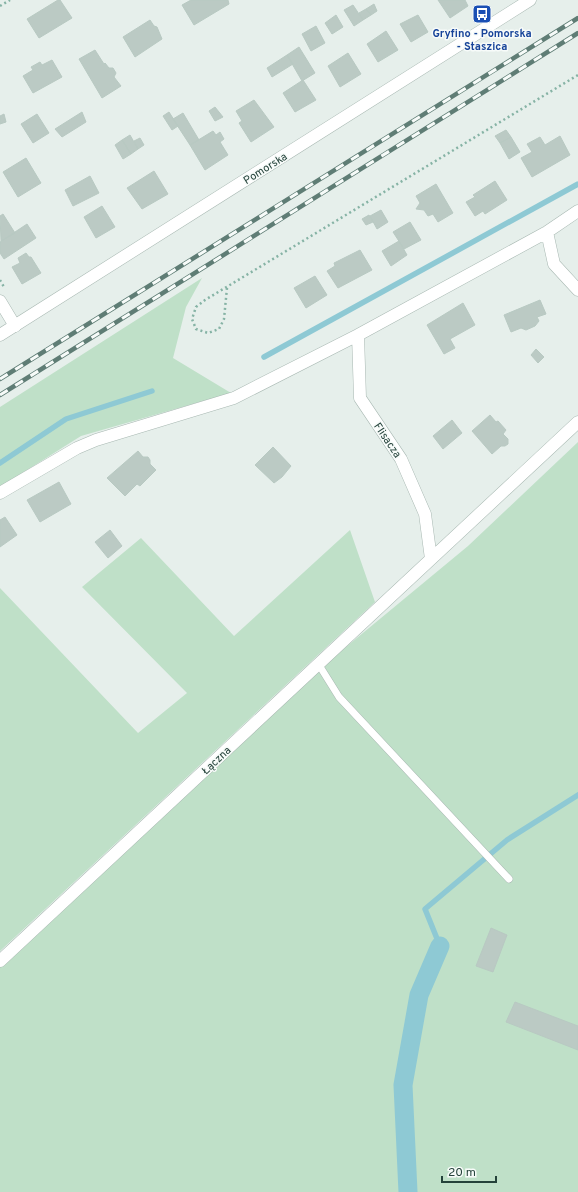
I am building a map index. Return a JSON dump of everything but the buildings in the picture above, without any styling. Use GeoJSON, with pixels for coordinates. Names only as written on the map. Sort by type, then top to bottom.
{"type":"FeatureCollection","features":[{"type":"Feature","properties":{"kind":"street","name":"Pomorska"},"geometry":{"type":"LineString","coordinates":[[0,335],[528,1]]}},
{"type":"Feature","properties":{"kind":"street"},"geometry":{"type":"LineString","coordinates":[[0,493],[77,448],[96,440],[234,398],[358,335],[547,232],[578,211]]}},
{"type":"Feature","properties":{"kind":"street"},"geometry":{"type":"LineString","coordinates":[[547,232],[554,264],[578,290]]}},
{"type":"Feature","properties":{"kind":"street"},"geometry":{"type":"LineString","coordinates":[[0,301],[15,326]]}},
{"type":"Feature","properties":{"kind":"street","name":"Flisacza"},"geometry":{"type":"LineString","coordinates":[[358,335],[360,398],[401,459],[424,514],[431,558]]}},
{"type":"Feature","properties":{"kind":"street"},"geometry":{"type":"LineString","coordinates":[[431,558],[578,422]]}},
{"type":"Feature","properties":{"kind":"street","name":"Łączna"},"geometry":{"type":"LineString","coordinates":[[0,960],[319,665],[431,558]]}},
{"type":"Feature","properties":{"kind":"lane"},"geometry":{"type":"LineString","coordinates":[[319,665],[339,697],[509,879]]}},
{"type":"Feature","properties":{"kind":"path"},"geometry":{"type":"LineString","coordinates":[[0,6],[10,0]]}},
{"type":"Feature","properties":{"kind":"path"},"geometry":{"type":"LineString","coordinates":[[227,288],[224,319],[219,329],[208,333],[196,329],[192,318],[196,307],[227,288],[578,75]]}},
{"type":"Feature","properties":{"kind":"green space"},"geometry":{"type":"Polygon","coordinates":[[[202,278],[186,307],[173,358],[231,393],[81,436],[0,487],[0,407],[202,278]]]}},
{"type":"Feature","properties":{"kind":"green space"},"geometry":{"type":"Polygon","coordinates":[[[578,442],[578,1192],[0,1192],[0,967],[317,671],[468,546],[578,442]]]}},
{"type":"Feature","properties":{"kind":"green space"},"geometry":{"type":"Polygon","coordinates":[[[350,530],[375,602],[0,951],[0,588],[138,733],[187,693],[82,587],[141,538],[234,636],[350,530]]]}},
{"type":"Feature","properties":{"kind":"waterway"},"geometry":{"type":"LineString","coordinates":[[264,357],[578,184]]}},
{"type":"Feature","properties":{"kind":"waterway"},"geometry":{"type":"LineString","coordinates":[[0,463],[66,419],[152,391]]}},
{"type":"Feature","properties":{"kind":"waterway"},"geometry":{"type":"LineString","coordinates":[[440,946],[425,909],[507,840],[578,795]]}},
{"type":"Feature","properties":{"kind":"waterway"},"geometry":{"type":"LineString","coordinates":[[408,1192],[403,1085],[419,995],[440,946]]}},
{"type":"Feature","properties":{"kind":"railway"},"geometry":{"type":"LineString","coordinates":[[0,379],[578,18]]}},
{"type":"Feature","properties":{"kind":"railway"},"geometry":{"type":"LineString","coordinates":[[0,395],[578,33]]}},
{"type":"Feature","properties":{"kind":"place","name":"Gryfino - Pomorska - Staszica"},"geometry":{"type":"Point","coordinates":[482,14]}}]}
